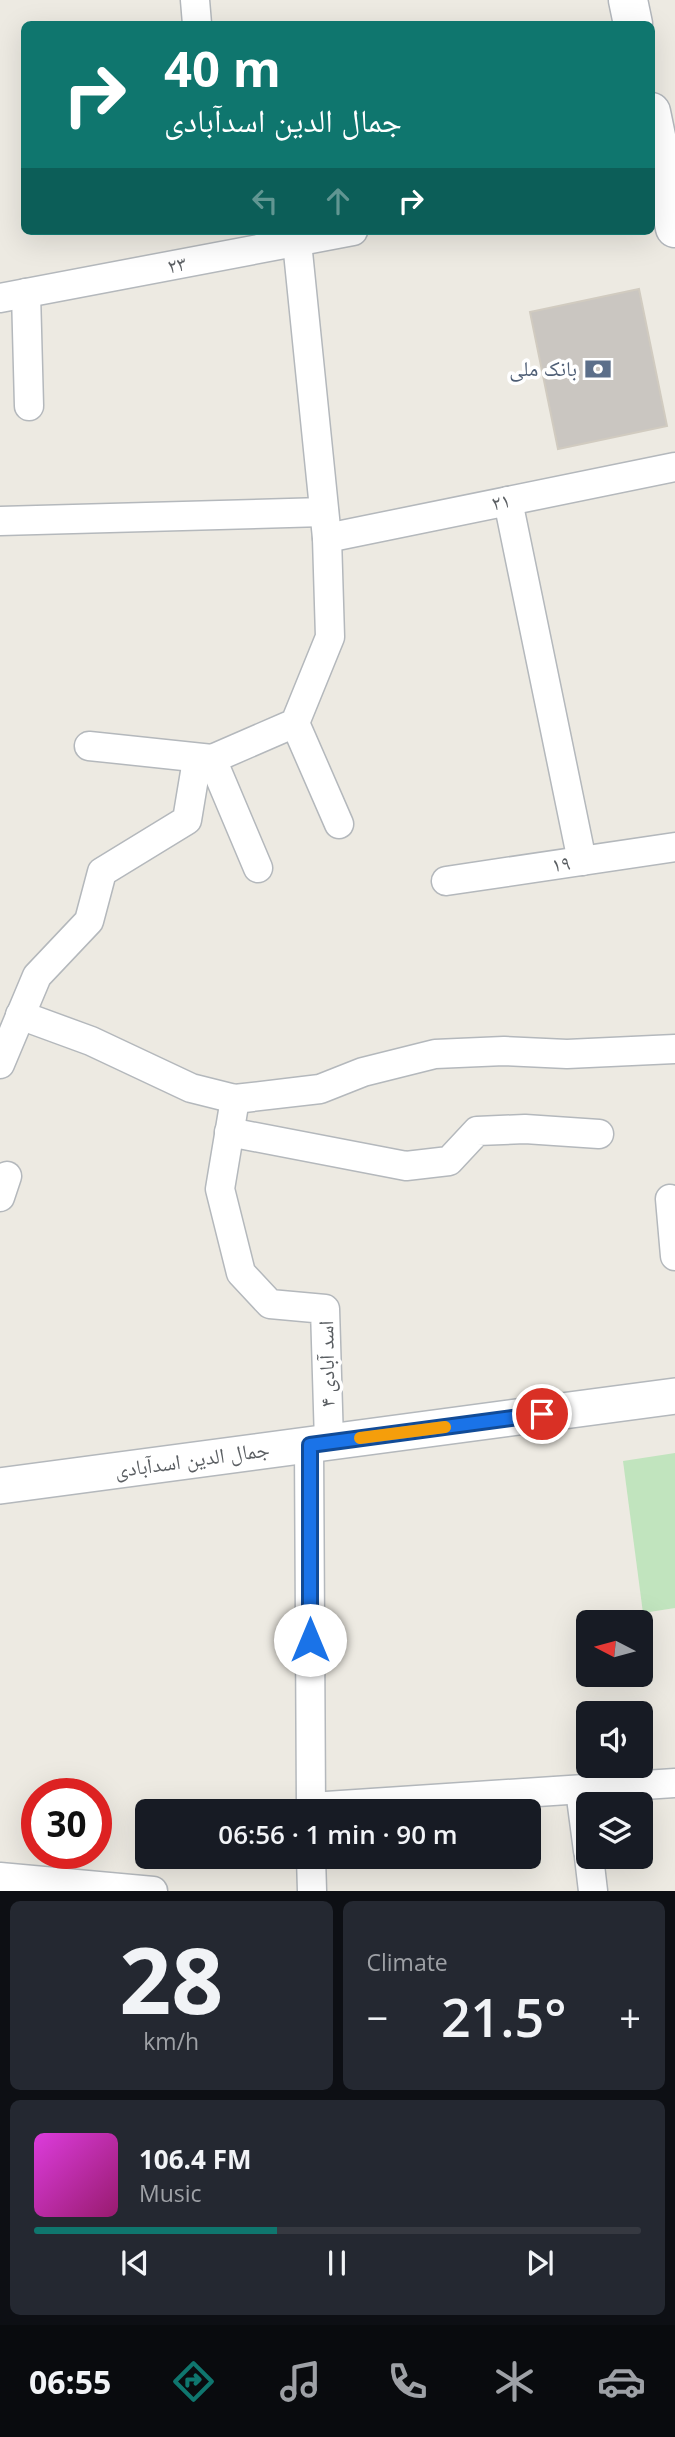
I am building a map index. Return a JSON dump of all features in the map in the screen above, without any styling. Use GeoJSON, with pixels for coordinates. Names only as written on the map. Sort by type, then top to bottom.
{"type":"FeatureCollection","features":[{"type":"Feature","properties":{"kind":"main road"},"geometry":{"type":"LineString","coordinates":[[628,0],[632,21]]}},
{"type":"Feature","properties":{"kind":"main road"},"geometry":{"type":"LineString","coordinates":[[655,152],[657,173],[675,228]]}},
{"type":"Feature","properties":{"kind":"street"},"geometry":{"type":"LineString","coordinates":[[195,0],[197,21]]}},
{"type":"Feature","properties":{"kind":"street"},"geometry":{"type":"LineString","coordinates":[[655,109],[675,104]]}},
{"type":"Feature","properties":{"kind":"street","name":"۲۳"},"geometry":{"type":"LineString","coordinates":[[13,296],[217,244],[297,242],[333,235]]}},
{"type":"Feature","properties":{"kind":"street"},"geometry":{"type":"LineString","coordinates":[[0,1064],[37,976],[89,921],[102,872],[187,820],[196,766],[295,723],[330,637],[326,525],[297,242]]}},
{"type":"Feature","properties":{"kind":"street"},"geometry":{"type":"LineString","coordinates":[[13,296],[29,406]]}},
{"type":"Feature","properties":{"kind":"street","name":"۲۱"},"geometry":{"type":"LineString","coordinates":[[0,521],[326,525],[508,501],[675,467]]}},
{"type":"Feature","properties":{"kind":"street"},"geometry":{"type":"LineString","coordinates":[[508,501],[582,861]]}},
{"type":"Feature","properties":{"kind":"street"},"geometry":{"type":"LineString","coordinates":[[295,723],[339,824]]}},
{"type":"Feature","properties":{"kind":"street"},"geometry":{"type":"LineString","coordinates":[[89,746],[212,759]]}},
{"type":"Feature","properties":{"kind":"street"},"geometry":{"type":"LineString","coordinates":[[212,759],[258,868]]}},
{"type":"Feature","properties":{"kind":"street","name":"۱۹"},"geometry":{"type":"LineString","coordinates":[[446,881],[675,847]]}},
{"type":"Feature","properties":{"kind":"street"},"geometry":{"type":"LineString","coordinates":[[20,1015],[91,1041],[191,1088],[235,1100],[320,1089],[363,1072],[435,1054],[504,1051],[567,1054],[675,1049]]}},
{"type":"Feature","properties":{"kind":"street","name":"اسد آبادی ۴"},"geometry":{"type":"LineString","coordinates":[[235,1100],[220,1189],[241,1273],[270,1304],[325,1309],[319,1443]]}},
{"type":"Feature","properties":{"kind":"street"},"geometry":{"type":"LineString","coordinates":[[229,1132],[407,1166],[449,1161],[477,1131],[525,1129],[599,1134]]}},
{"type":"Feature","properties":{"kind":"street"},"geometry":{"type":"LineString","coordinates":[[670,1199],[675,1256]]}},
{"type":"Feature","properties":{"kind":"street","name":"جمال الدین اسدآبادی"},"geometry":{"type":"LineString","coordinates":[[0,1486],[675,1396]]}},
{"type":"Feature","properties":{"kind":"street"},"geometry":{"type":"LineString","coordinates":[[311,1799],[319,1443]]}},
{"type":"Feature","properties":{"kind":"street"},"geometry":{"type":"LineString","coordinates":[[453,1799],[675,1783]]}},
{"type":"Feature","properties":{"kind":"street"},"geometry":{"type":"LineString","coordinates":[[312,1869],[312,1891]]}},
{"type":"Feature","properties":{"kind":"street"},"geometry":{"type":"LineString","coordinates":[[590,1869],[593,1891]]}},
{"type":"Feature","properties":{"kind":"street"},"geometry":{"type":"LineString","coordinates":[[0,1877],[73,1887],[153,1891]]}},
{"type":"Feature","properties":{"kind":"green space"},"geometry":{"type":"Polygon","coordinates":[[[675,1453],[675,1608],[643,1610],[623,1461],[675,1453]]]}},
{"type":"Feature","properties":{"kind":"building","name":"بانک ملی"},"geometry":{"type":"Polygon","coordinates":[[[639,289],[667,426],[558,449],[530,312],[639,289]]]}},
{"type":"Feature","properties":{"kind":"slow traffic"},"geometry":{"type":"LineString","coordinates":[[360,1438],[445,1427]]}},
{"type":"Feature","properties":{"kind":"place","name":"بانک ملی"},"geometry":{"type":"Point","coordinates":[598,369]}},
{"type":"Feature","properties":{"kind":"route"},"geometry":{"type":"LineString","coordinates":[[310,1640],[310,1445],[542,1414]]}}]}
